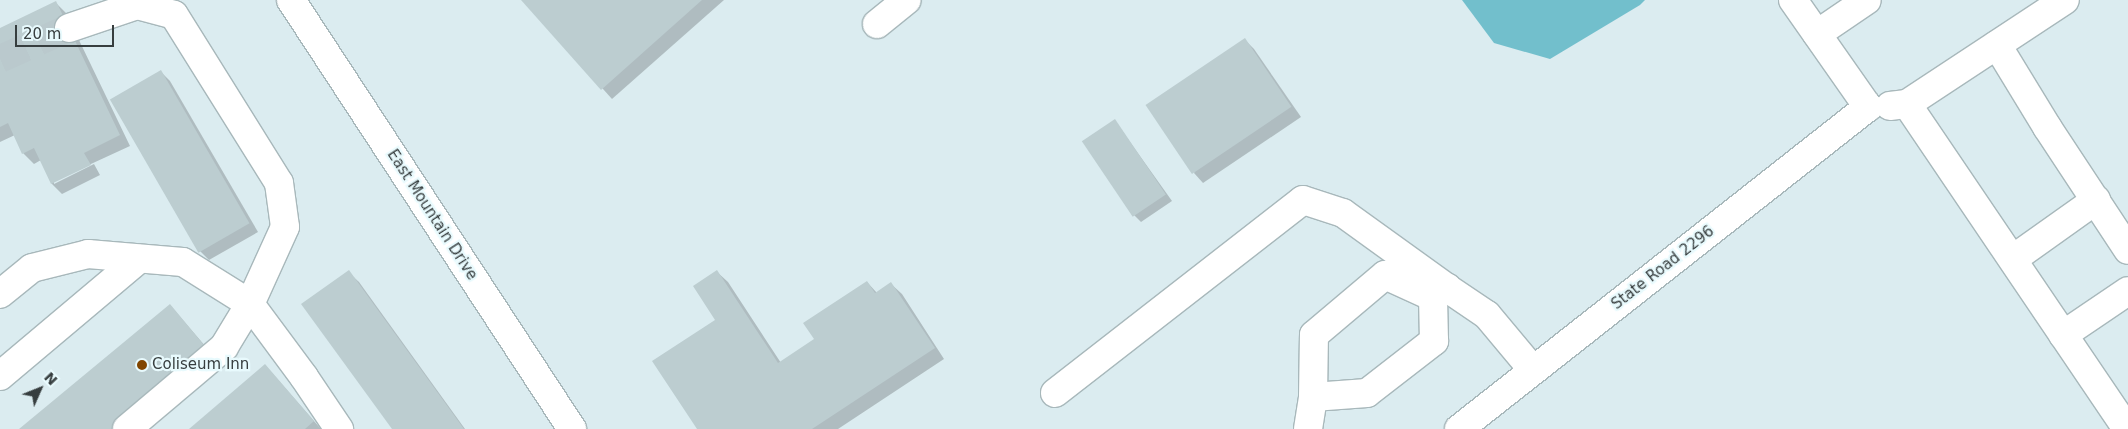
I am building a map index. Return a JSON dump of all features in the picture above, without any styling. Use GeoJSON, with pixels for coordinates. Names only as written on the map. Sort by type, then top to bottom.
{"type":"FeatureCollection","features":[{"type":"Feature","properties":{"kind":"street","name":"East Mountain Drive"},"geometry":{"type":"LineString","coordinates":[[292,0],[572,429]]}},
{"type":"Feature","properties":{"kind":"street"},"geometry":{"type":"LineString","coordinates":[[877,24],[907,0]]}},
{"type":"Feature","properties":{"kind":"street"},"geometry":{"type":"LineString","coordinates":[[1793,0],[1868,108],[1907,104],[2065,0]]}},
{"type":"Feature","properties":{"kind":"street"},"geometry":{"type":"LineString","coordinates":[[1817,34],[1867,0]]}},
{"type":"Feature","properties":{"kind":"street"},"geometry":{"type":"LineString","coordinates":[[69,28],[137,5],[174,15],[279,182],[285,227],[250,304],[224,347],[127,429]]}},
{"type":"Feature","properties":{"kind":"street"},"geometry":{"type":"LineString","coordinates":[[1998,45],[2047,127],[2128,250]]}},
{"type":"Feature","properties":{"kind":"street"},"geometry":{"type":"LineString","coordinates":[[1907,104],[2064,335],[2124,419]]}},
{"type":"Feature","properties":{"kind":"street","name":"State Road 2296"},"geometry":{"type":"LineString","coordinates":[[1459,429],[1868,108]]}},
{"type":"Feature","properties":{"kind":"street"},"geometry":{"type":"LineString","coordinates":[[1055,393],[1303,200],[1343,213],[1440,292]]}},
{"type":"Feature","properties":{"kind":"street"},"geometry":{"type":"LineString","coordinates":[[2013,259],[2096,200]]}},
{"type":"Feature","properties":{"kind":"street"},"geometry":{"type":"LineString","coordinates":[[0,294],[32,268],[88,254],[183,262],[250,304],[304,377],[339,429]]}},
{"type":"Feature","properties":{"kind":"street"},"geometry":{"type":"LineString","coordinates":[[0,376],[140,259]]}},
{"type":"Feature","properties":{"kind":"street"},"geometry":{"type":"LineString","coordinates":[[1308,429],[1313,397],[1314,335],[1385,275],[1440,292],[1487,315],[1534,370]]}},
{"type":"Feature","properties":{"kind":"street"},"geometry":{"type":"LineString","coordinates":[[2064,335],[2128,291]]}},
{"type":"Feature","properties":{"kind":"street"},"geometry":{"type":"LineString","coordinates":[[1313,397],[1367,393],[1434,341],[1440,292]]}},
{"type":"Feature","properties":{"kind":"shaded area"},"geometry":{"type":"Polygon","coordinates":[[[1462,0],[1645,0],[1640,5],[1550,59],[1494,43],[1462,0]]]}},
{"type":"Feature","properties":{"kind":"building"},"geometry":{"type":"Polygon","coordinates":[[[521,0],[702,0],[601,90],[521,0]]]}},
{"type":"Feature","properties":{"kind":"building"},"geometry":{"type":"Polygon","coordinates":[[[56,1],[120,135],[84,153],[91,165],[51,184],[34,148],[22,154],[8,123],[0,127],[0,28],[56,1]]]}},
{"type":"Feature","properties":{"kind":"building"},"geometry":{"type":"Polygon","coordinates":[[[1245,38],[1291,107],[1192,174],[1146,105],[1245,38]]]}},
{"type":"Feature","properties":{"kind":"building"},"geometry":{"type":"Polygon","coordinates":[[[161,70],[250,223],[198,253],[110,100],[161,70]]]}},
{"type":"Feature","properties":{"kind":"building"},"geometry":{"type":"Polygon","coordinates":[[[1115,119],[1166,194],[1133,217],[1082,141],[1115,119]]]}},
{"type":"Feature","properties":{"kind":"building"},"geometry":{"type":"Polygon","coordinates":[[[349,270],[464,429],[392,429],[301,304],[349,270]]]}},
{"type":"Feature","properties":{"kind":"building"},"geometry":{"type":"Polygon","coordinates":[[[717,270],[778,363],[814,339],[803,323],[867,281],[875,293],[891,282],[935,348],[812,429],[697,429],[652,361],[715,320],[693,286],[717,270]]]}},
{"type":"Feature","properties":{"kind":"building"},"geometry":{"type":"Polygon","coordinates":[[[170,304],[208,350],[113,429],[19,429],[170,304]]]}},
{"type":"Feature","properties":{"kind":"building"},"geometry":{"type":"Polygon","coordinates":[[[265,364],[314,421],[305,429],[189,429],[265,364]]]}},
{"type":"Feature","properties":{"kind":"tunnel"},"geometry":{"type":"LineString","coordinates":[[0,59],[69,28]]}},
{"type":"Feature","properties":{"kind":"place","name":"Coliseum Inn"},"geometry":{"type":"Point","coordinates":[142,365]}}]}
